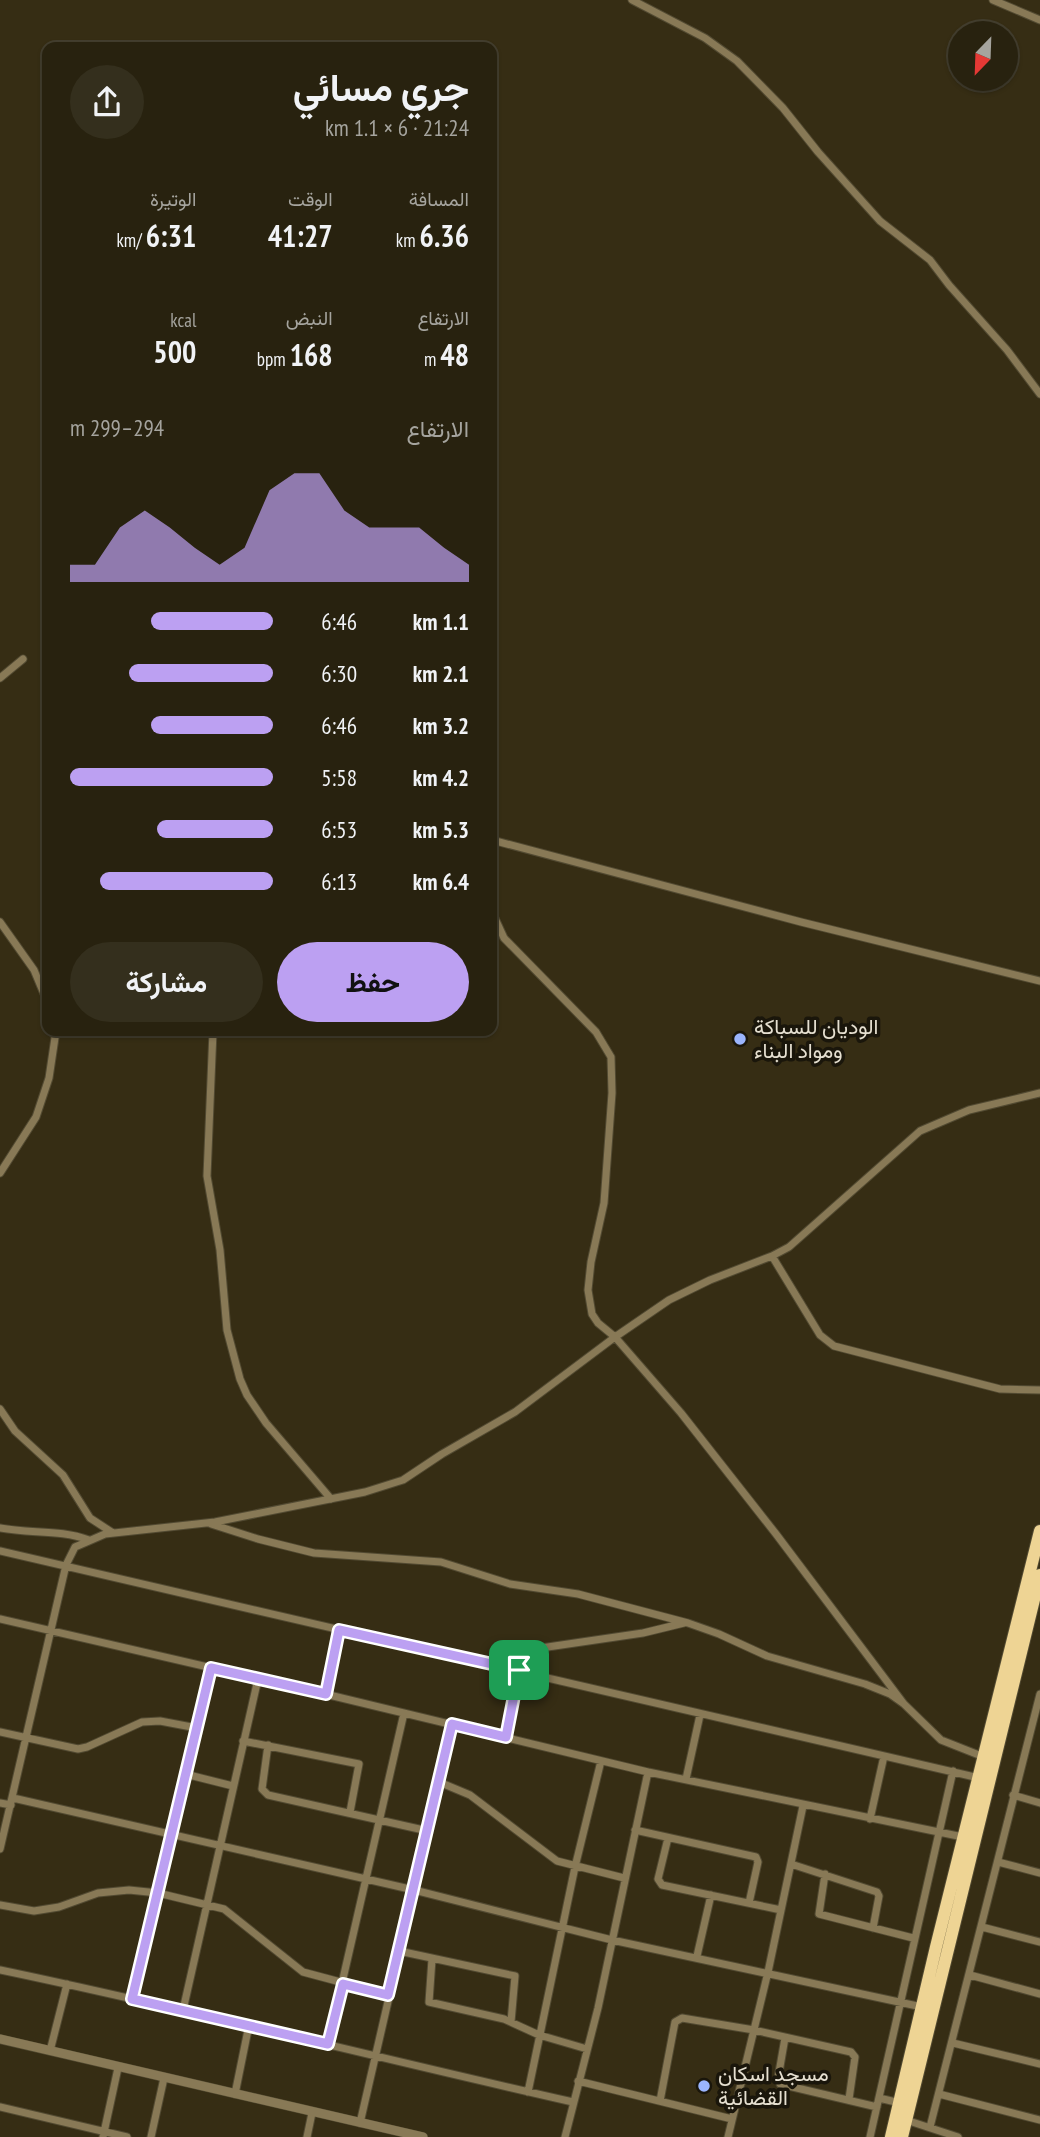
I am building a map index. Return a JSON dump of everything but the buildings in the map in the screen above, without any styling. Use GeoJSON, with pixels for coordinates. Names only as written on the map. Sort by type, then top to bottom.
{"type":"FeatureCollection","features":[{"type":"Feature","properties":{"kind":"highway"},"geometry":{"type":"LineString","coordinates":[[891,2137],[1040,1531]]}},
{"type":"Feature","properties":{"kind":"highway"},"geometry":{"type":"LineString","coordinates":[[906,2130],[1040,1574]]}},
{"type":"Feature","properties":{"kind":"street"},"geometry":{"type":"LineString","coordinates":[[632,0],[705,38],[737,61],[783,108],[818,152],[880,221],[930,260],[1007,350],[1040,394]]}},
{"type":"Feature","properties":{"kind":"street"},"geometry":{"type":"LineString","coordinates":[[993,0],[1040,20]]}},
{"type":"Feature","properties":{"kind":"street"},"geometry":{"type":"LineString","coordinates":[[0,678],[23,659]]}},
{"type":"Feature","properties":{"kind":"street"},"geometry":{"type":"LineString","coordinates":[[497,841],[801,922],[1040,981]]}},
{"type":"Feature","properties":{"kind":"street"},"geometry":{"type":"LineString","coordinates":[[0,922],[34,970],[42,989]]}},
{"type":"Feature","properties":{"kind":"street"},"geometry":{"type":"LineString","coordinates":[[497,923],[504,938],[596,1032],[611,1057],[612,1093],[604,1203],[588,1290],[592,1314],[689,1423],[904,1704],[941,1740],[984,1757]]}},
{"type":"Feature","properties":{"kind":"street"},"geometry":{"type":"LineString","coordinates":[[0,1173],[36,1117],[49,1078],[55,1036]]}},
{"type":"Feature","properties":{"kind":"street"},"geometry":{"type":"LineString","coordinates":[[213,1036],[207,1176],[220,1250],[225,1319],[232,1350],[247,1395],[266,1423],[331,1499]]}},
{"type":"Feature","properties":{"kind":"street"},"geometry":{"type":"LineString","coordinates":[[0,1849],[66,1565],[72,1551],[89,1540],[113,1533],[207,1523],[365,1492],[409,1476],[515,1412],[669,1300],[710,1279],[772,1256],[801,1238],[920,1131],[969,1110],[1040,1093]]}},
{"type":"Feature","properties":{"kind":"street"},"geometry":{"type":"LineString","coordinates":[[772,1256],[820,1335],[834,1346],[1000,1389],[1040,1390]]}},
{"type":"Feature","properties":{"kind":"street"},"geometry":{"type":"LineString","coordinates":[[0,1409],[15,1431],[63,1475],[90,1518],[113,1533]]}},
{"type":"Feature","properties":{"kind":"street"},"geometry":{"type":"LineString","coordinates":[[207,1523],[314,1553],[441,1562],[510,1584],[578,1594],[688,1623],[719,1634],[767,1657],[877,1688],[904,1704]]}},
{"type":"Feature","properties":{"kind":"street"},"geometry":{"type":"LineString","coordinates":[[0,1528],[24,1533],[68,1533],[89,1540]]}},
{"type":"Feature","properties":{"kind":"street"},"geometry":{"type":"LineString","coordinates":[[0,1551],[519,1670],[700,1715],[979,1777]]}},
{"type":"Feature","properties":{"kind":"street"},"geometry":{"type":"LineString","coordinates":[[0,1620],[326,1694],[648,1772],[963,1837]]}},
{"type":"Feature","properties":{"kind":"street"},"geometry":{"type":"LineString","coordinates":[[506,1737],[519,1670],[526,1656],[537,1648],[643,1633],[688,1623]]}},
{"type":"Feature","properties":{"kind":"street"},"geometry":{"type":"LineString","coordinates":[[326,1694],[339,1630]]}},
{"type":"Feature","properties":{"kind":"street"},"geometry":{"type":"LineString","coordinates":[[132,1999],[211,1668]]}},
{"type":"Feature","properties":{"kind":"street"},"geometry":{"type":"LineString","coordinates":[[183,2010],[258,1679]]}},
{"type":"Feature","properties":{"kind":"street"},"geometry":{"type":"LineString","coordinates":[[930,2127],[1040,1694]]}},
{"type":"Feature","properties":{"kind":"street"},"geometry":{"type":"LineString","coordinates":[[328,2044],[404,1713]]}},
{"type":"Feature","properties":{"kind":"street"},"geometry":{"type":"LineString","coordinates":[[686,1779],[700,1715]]}},
{"type":"Feature","properties":{"kind":"street"},"geometry":{"type":"LineString","coordinates":[[0,1732],[78,1749],[142,1722],[160,1721],[197,1728]]}},
{"type":"Feature","properties":{"kind":"street"},"geometry":{"type":"LineString","coordinates":[[360,2123],[452,1724]]}},
{"type":"Feature","properties":{"kind":"street"},"geometry":{"type":"LineString","coordinates":[[1030,1730],[1040,1733]]}},
{"type":"Feature","properties":{"kind":"street"},"geometry":{"type":"LineString","coordinates":[[243,1741],[359,1763],[350,1812]]}},
{"type":"Feature","properties":{"kind":"street"},"geometry":{"type":"LineString","coordinates":[[268,1745],[262,1789],[264,1793],[428,1830]]}},
{"type":"Feature","properties":{"kind":"street"},"geometry":{"type":"LineString","coordinates":[[870,1819],[884,1756]]}},
{"type":"Feature","properties":{"kind":"street"},"geometry":{"type":"LineString","coordinates":[[528,2092],[575,1867],[601,1761]]}},
{"type":"Feature","properties":{"kind":"street"},"geometry":{"type":"LineString","coordinates":[[565,2137],[598,2008],[648,1772]]}},
{"type":"Feature","properties":{"kind":"street"},"geometry":{"type":"LineString","coordinates":[[870,2137],[913,1938],[953,1772]]}},
{"type":"Feature","properties":{"kind":"street"},"geometry":{"type":"LineString","coordinates":[[185,1774],[233,1786]]}},
{"type":"Feature","properties":{"kind":"street"},"geometry":{"type":"LineString","coordinates":[[439,1782],[470,1795],[552,1858],[575,1867],[624,1878]]}},
{"type":"Feature","properties":{"kind":"street"},"geometry":{"type":"LineString","coordinates":[[1013,1796],[1040,1803]]}},
{"type":"Feature","properties":{"kind":"street"},"geometry":{"type":"LineString","coordinates":[[0,1803],[12,1802],[171,1834],[414,1890],[612,1940],[697,1956],[922,2007]]}},
{"type":"Feature","properties":{"kind":"street"},"geometry":{"type":"LineString","coordinates":[[728,2137],[768,1972],[803,1806]]}},
{"type":"Feature","properties":{"kind":"street"},"geometry":{"type":"LineString","coordinates":[[635,1830],[758,1858],[749,1903]]}},
{"type":"Feature","properties":{"kind":"street"},"geometry":{"type":"LineString","coordinates":[[668,1838],[658,1879],[660,1884],[781,1910]]}},
{"type":"Feature","properties":{"kind":"street"},"geometry":{"type":"LineString","coordinates":[[998,1862],[1040,1873]]}},
{"type":"Feature","properties":{"kind":"street"},"geometry":{"type":"LineString","coordinates":[[791,1864],[877,1892],[879,1896],[873,1928]]}},
{"type":"Feature","properties":{"kind":"street"},"geometry":{"type":"LineString","coordinates":[[825,1874],[818,1913],[913,1938]]}},
{"type":"Feature","properties":{"kind":"street"},"geometry":{"type":"LineString","coordinates":[[0,1905],[34,1911],[59,1907],[98,1892],[129,1890],[158,1893],[230,1912],[303,1972],[388,1995]]}},
{"type":"Feature","properties":{"kind":"street"},"geometry":{"type":"LineString","coordinates":[[697,1956],[710,1895]]}},
{"type":"Feature","properties":{"kind":"street"},"geometry":{"type":"LineString","coordinates":[[982,1927],[1040,1942]]}},
{"type":"Feature","properties":{"kind":"street"},"geometry":{"type":"LineString","coordinates":[[399,1951],[515,1976],[511,2022]]}},
{"type":"Feature","properties":{"kind":"street"},"geometry":{"type":"LineString","coordinates":[[432,1959],[429,2002],[511,2022],[539,2035],[587,2049]]}},
{"type":"Feature","properties":{"kind":"street"},"geometry":{"type":"LineString","coordinates":[[0,1970],[249,2025],[573,2102]]}},
{"type":"Feature","properties":{"kind":"street"},"geometry":{"type":"LineString","coordinates":[[970,1975],[1040,1994]]}},
{"type":"Feature","properties":{"kind":"street"},"geometry":{"type":"LineString","coordinates":[[50,2051],[66,1984]]}},
{"type":"Feature","properties":{"kind":"street"},"geometry":{"type":"LineString","coordinates":[[660,2101],[676,2020],[682,2018],[754,2030],[855,2054],[849,2099]]}},
{"type":"Feature","properties":{"kind":"street"},"geometry":{"type":"LineString","coordinates":[[234,2094],[249,2025]]}},
{"type":"Feature","properties":{"kind":"street"},"geometry":{"type":"LineString","coordinates":[[785,2038],[778,2078],[780,2084],[877,2108]]}},
{"type":"Feature","properties":{"kind":"street"},"geometry":{"type":"LineString","coordinates":[[0,2039],[423,2137]]}},
{"type":"Feature","properties":{"kind":"street"},"geometry":{"type":"LineString","coordinates":[[953,2043],[1040,2064]]}},
{"type":"Feature","properties":{"kind":"street"},"geometry":{"type":"LineString","coordinates":[[104,2134],[118,2068]]}},
{"type":"Feature","properties":{"kind":"street"},"geometry":{"type":"LineString","coordinates":[[151,2137],[164,2078]]}},
{"type":"Feature","properties":{"kind":"street"},"geometry":{"type":"LineString","coordinates":[[578,2081],[732,2119]]}},
{"type":"Feature","properties":{"kind":"street"},"geometry":{"type":"LineString","coordinates":[[939,2094],[1040,2120]]}},
{"type":"Feature","properties":{"kind":"street"},"geometry":{"type":"LineString","coordinates":[[879,2098],[900,2103]]}},
{"type":"Feature","properties":{"kind":"street"},"geometry":{"type":"LineString","coordinates":[[0,2107],[104,2134],[127,2137]]}},
{"type":"Feature","properties":{"kind":"street"},"geometry":{"type":"LineString","coordinates":[[307,2137],[312,2113]]}},
{"type":"Feature","properties":{"kind":"street"},"geometry":{"type":"LineString","coordinates":[[906,2130],[930,2127],[958,2137]]}},
{"type":"Feature","properties":{"kind":"place","name":"الوديان للسباكة ومواد البناء"},"geometry":{"type":"Point","coordinates":[740,1039]}},
{"type":"Feature","properties":{"kind":"place","name":"مسجد اسكان القضائية"},"geometry":{"type":"Point","coordinates":[704,2086]}},
{"type":"Feature","properties":{"kind":"route"},"geometry":{"type":"LineString","coordinates":[[339,1630],[519,1670],[506,1737],[452,1724],[388,1995],[343,1984],[328,2044],[132,1999],[211,1668],[326,1694],[339,1630]]}}]}
